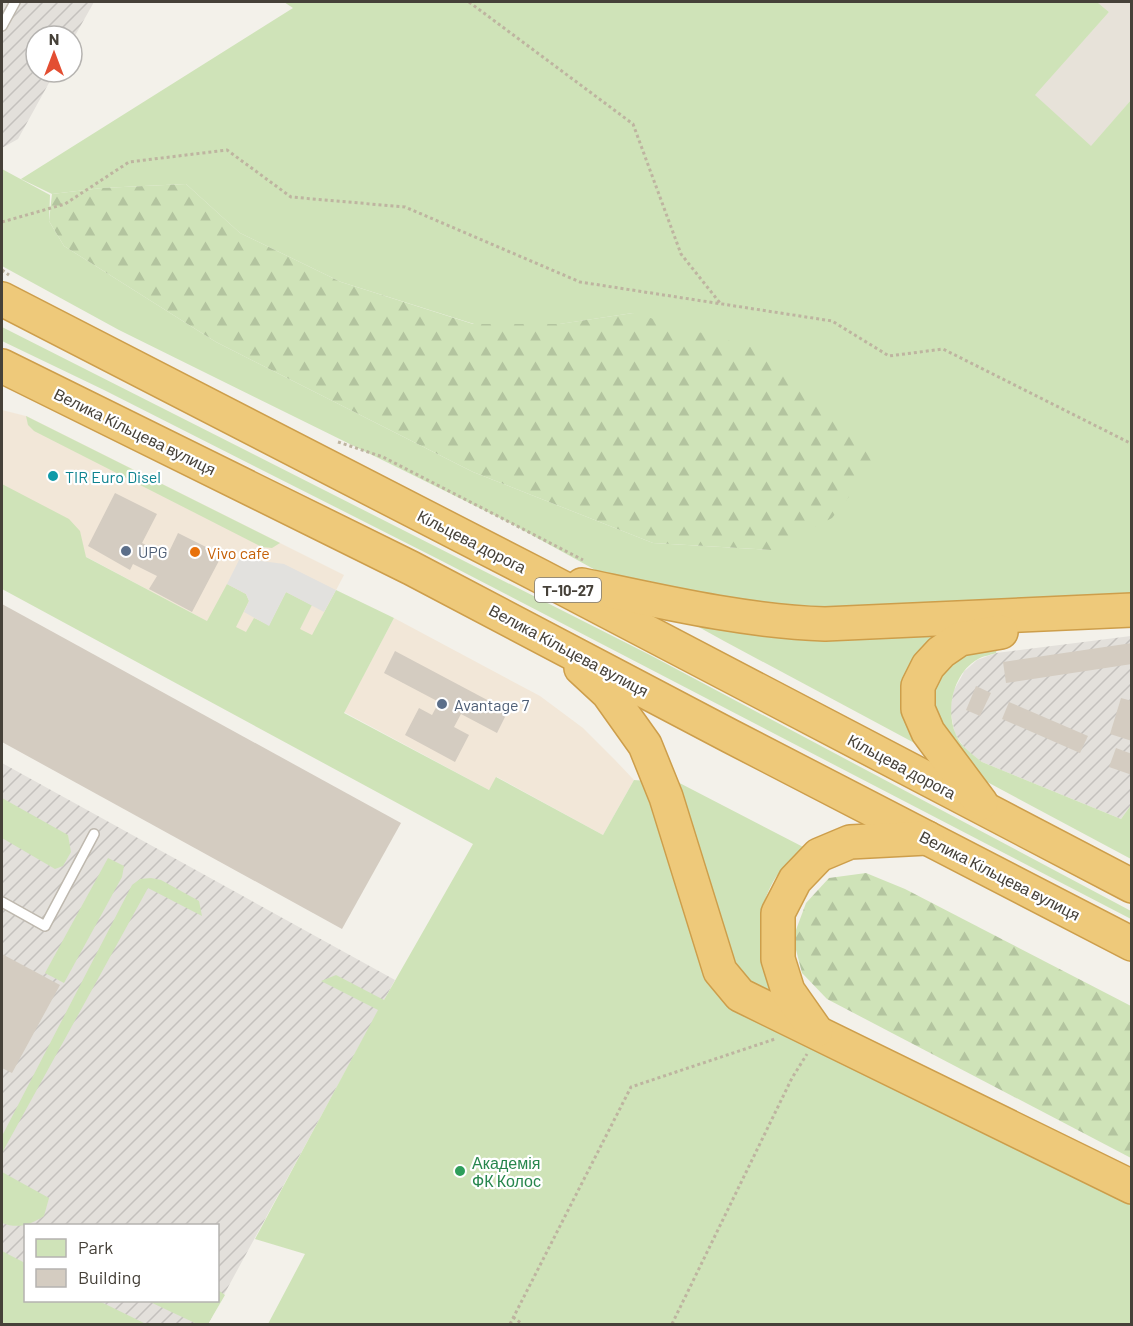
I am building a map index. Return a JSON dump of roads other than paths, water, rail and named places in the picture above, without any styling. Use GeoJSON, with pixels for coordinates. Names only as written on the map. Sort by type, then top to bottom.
{"type":"FeatureCollection","features":[{"type":"Feature","properties":{"kind":"highway","name":"Кільцева дорога"},"geometry":{"type":"LineString","coordinates":[[6,288],[540,576],[1131,886]]}},
{"type":"Feature","properties":{"kind":"highway","name":"Велика Кільцева вулиця"},"geometry":{"type":"LineString","coordinates":[[2,366],[352,537],[1131,944]]}},
{"type":"Feature","properties":{"kind":"highway"},"geometry":{"type":"LineString","coordinates":[[540,576],[678,606],[797,623],[825,624],[1126,611]]}},
{"type":"Feature","properties":{"kind":"highway"},"geometry":{"type":"LineString","coordinates":[[988,811],[928,732],[918,709],[918,686],[928,666],[941,652],[960,639],[1126,611]]}},
{"type":"Feature","properties":{"kind":"highway"},"geometry":{"type":"LineString","coordinates":[[551,640],[608,693],[645,745],[666,797],[720,971],[740,995],[1131,1187]]}},
{"type":"Feature","properties":{"kind":"highway"},"geometry":{"type":"LineString","coordinates":[[813,1032],[788,991],[777,959],[778,913],[795,880],[819,855],[850,842],[927,838]]}},
{"type":"Feature","properties":{"kind":"lane"},"geometry":{"type":"LineString","coordinates":[[2,26],[15,2]]}},
{"type":"Feature","properties":{"kind":"lane"},"geometry":{"type":"LineString","coordinates":[[2,902],[45,926],[94,834]]}},
{"type":"Feature","properties":{"kind":"place","name":"TIR Euro Disel"},"geometry":{"type":"Point","coordinates":[53,476]}},
{"type":"Feature","properties":{"kind":"place","name":"UPG"},"geometry":{"type":"Point","coordinates":[126,551]}},
{"type":"Feature","properties":{"kind":"place","name":"Vivo cafe"},"geometry":{"type":"Point","coordinates":[195,552]}},
{"type":"Feature","properties":{"kind":"place","name":"Avantage 7"},"geometry":{"type":"Point","coordinates":[442,704]}},
{"type":"Feature","properties":{"kind":"place","name":"Академія ФК Колос"},"geometry":{"type":"Point","coordinates":[460,1171]}}]}
